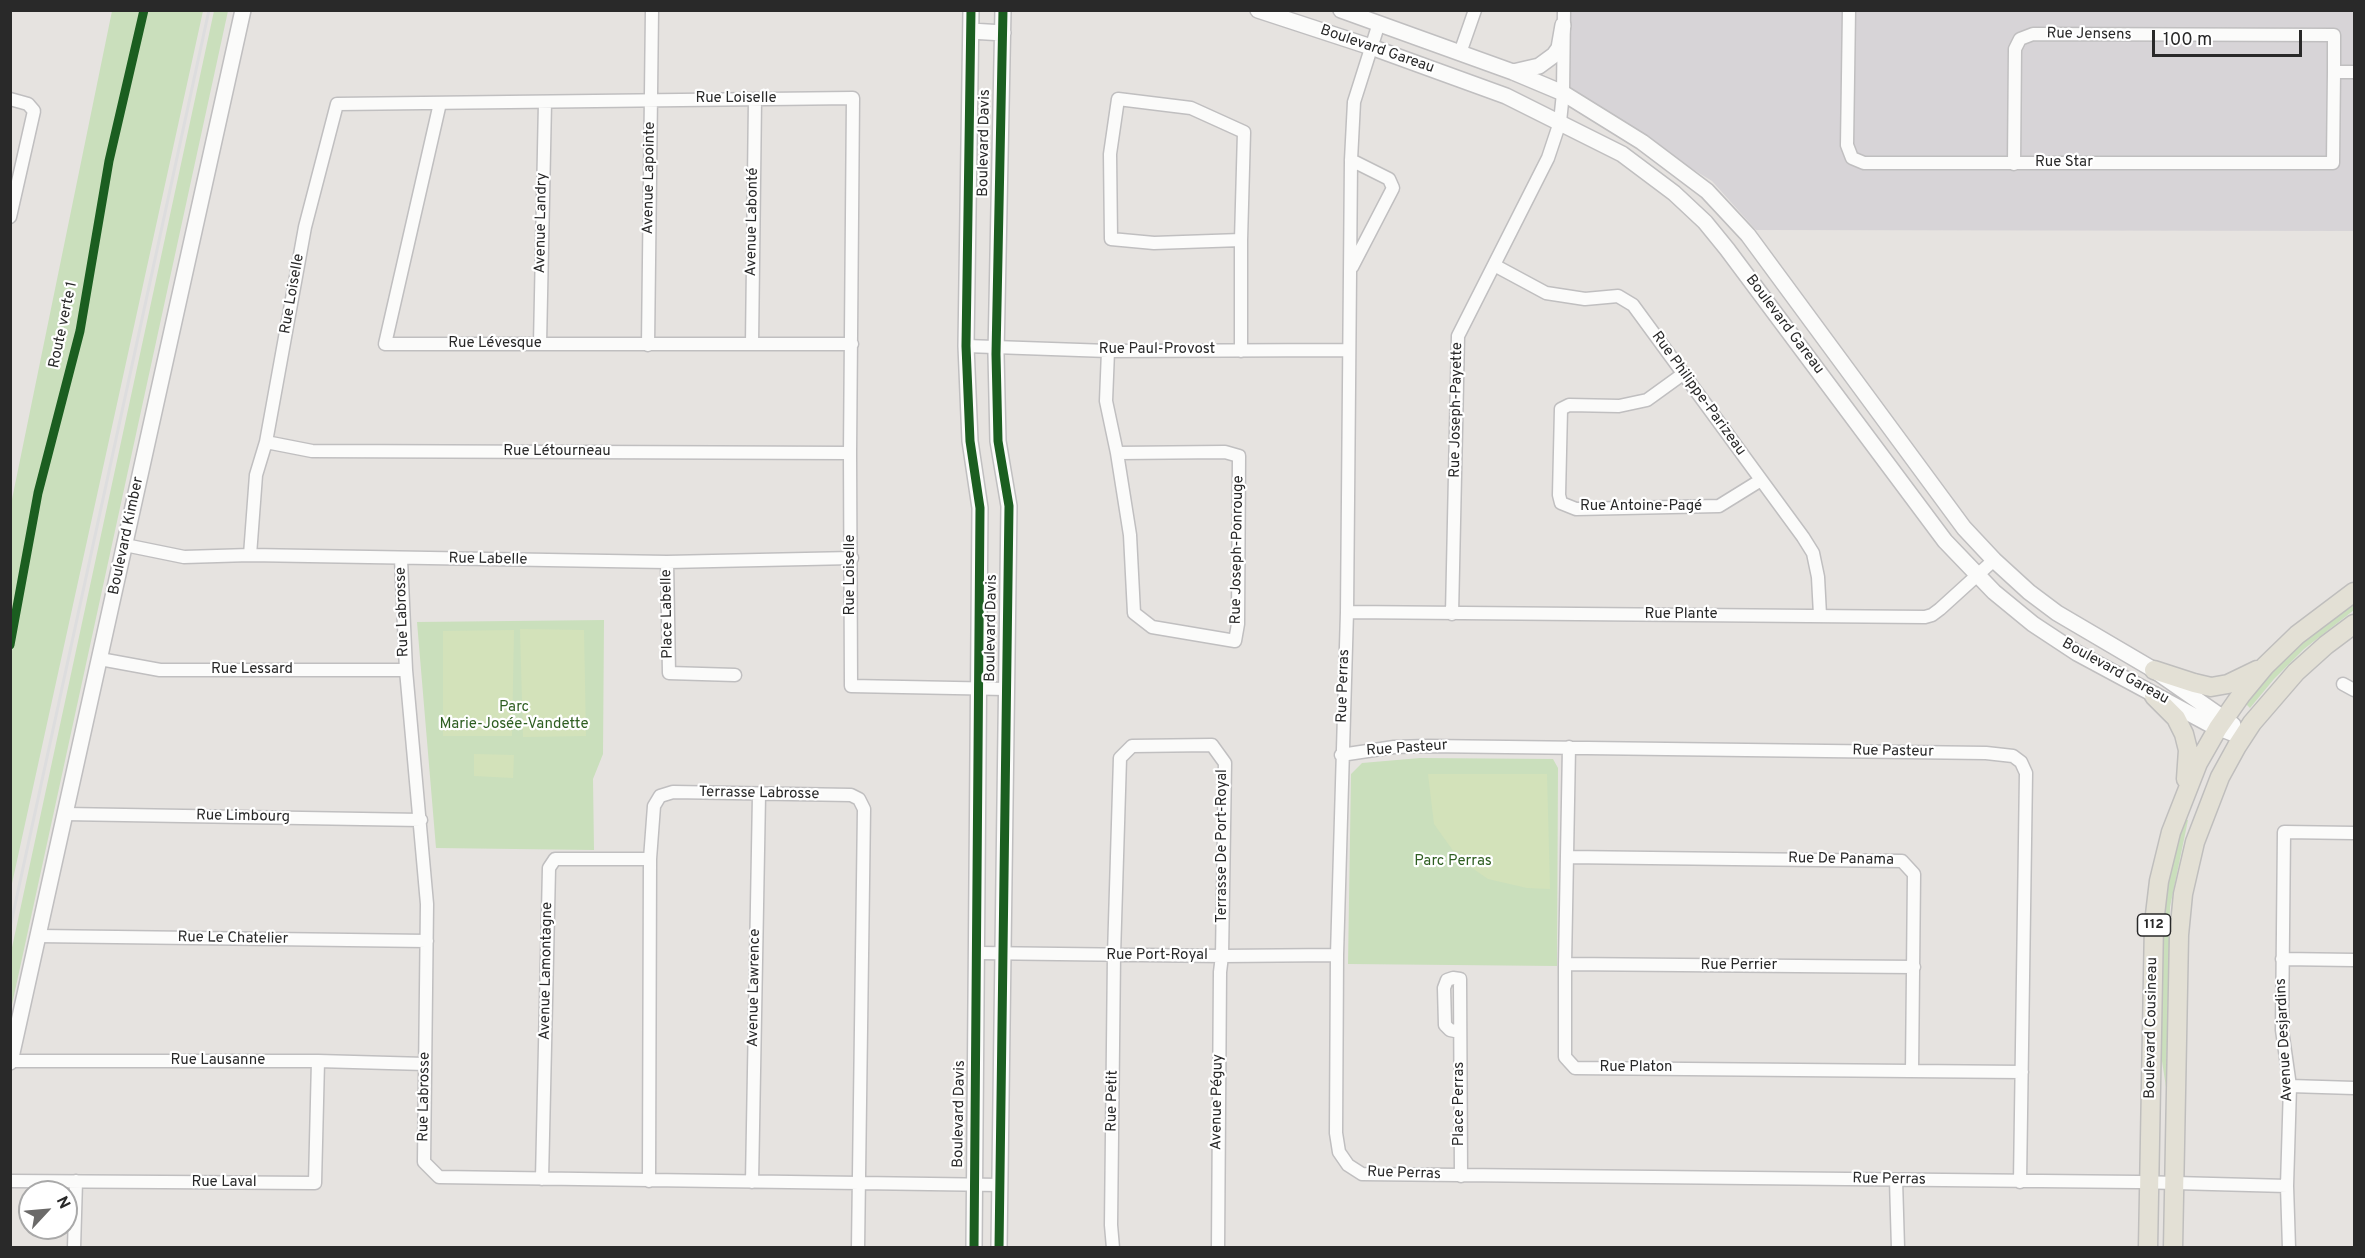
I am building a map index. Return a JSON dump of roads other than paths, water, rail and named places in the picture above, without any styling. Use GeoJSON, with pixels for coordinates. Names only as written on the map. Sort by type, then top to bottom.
{"type":"FeatureCollection","features":[{"type":"Feature","properties":{"kind":"main road","name":"Boulevard Cousineau"},"geometry":{"type":"LineString","coordinates":[[2148,1248],[2153,947],[2156,901],[2169,839],[2198,763],[2221,723],[2265,666],[2315,620],[2355,592]]}},
{"type":"Feature","properties":{"kind":"main road","name":"Boulevard Cousineau"},"geometry":{"type":"LineString","coordinates":[[2173,1248],[2179,934],[2183,894],[2202,821],[2220,777],[2243,736],[2265,706],[2296,672],[2326,645],[2355,624]]}},
{"type":"Feature","properties":{"kind":"main road"},"geometry":{"type":"LineString","coordinates":[[2154,670],[2194,683],[2217,687],[2265,666]]}},
{"type":"Feature","properties":{"kind":"main road"},"geometry":{"type":"LineString","coordinates":[[2154,696],[2176,718],[2184,734],[2188,750],[2186,790]]}},
{"type":"Feature","properties":{"kind":"street","name":"Boulevard Kimber"},"geometry":{"type":"LineString","coordinates":[[11,1061],[243,10]]}},
{"type":"Feature","properties":{"kind":"street","name":"Avenue Lapointe"},"geometry":{"type":"LineString","coordinates":[[648,345],[652,10]]}},
{"type":"Feature","properties":{"kind":"street","name":"Boulevard Davis"},"geometry":{"type":"LineString","coordinates":[[971,10],[966,346],[970,441],[980,508],[974,1248]]}},
{"type":"Feature","properties":{"kind":"street","name":"Boulevard Davis"},"geometry":{"type":"LineString","coordinates":[[999,1248],[1009,506],[998,441],[996,347],[1003,10]]}},
{"type":"Feature","properties":{"kind":"street","name":"Boulevard Gareau"},"geometry":{"type":"LineString","coordinates":[[1258,10],[1371,47],[1506,96],[1622,153],[1674,193],[1705,222],[1928,519],[2002,600],[2041,630],[2077,653],[2154,696],[2221,723]]}},
{"type":"Feature","properties":{"kind":"street"},"geometry":{"type":"LineString","coordinates":[[1460,53],[1475,10]]}},
{"type":"Feature","properties":{"kind":"street","name":"Rue Star"},"geometry":{"type":"LineString","coordinates":[[1849,10],[1847,145],[1852,158],[1864,163],[2333,163],[2334,72]]}},
{"type":"Feature","properties":{"kind":"street","name":"Boulevard Gareau"},"geometry":{"type":"LineString","coordinates":[[1346,11],[1513,72],[1563,93],[1642,142],[1707,191],[1748,236],[1964,528],[1994,561],[2057,613],[2154,670],[2221,723],[2243,736]]}},
{"type":"Feature","properties":{"kind":"street"},"geometry":{"type":"LineString","coordinates":[[1513,72],[1539,66],[1554,55],[1559,48],[1564,18]]}},
{"type":"Feature","properties":{"kind":"street","name":"Rue Joseph-Payette"},"geometry":{"type":"LineString","coordinates":[[1452,614],[1458,336],[1548,158],[1560,122],[1563,93],[1564,18]]}},
{"type":"Feature","properties":{"kind":"street","name":"Rue Perras"},"geometry":{"type":"LineString","coordinates":[[1379,23],[1354,102],[1351,160],[1347,612],[1341,755],[1336,1133],[1340,1152],[1348,1165],[1362,1174],[2287,1186]]}},
{"type":"Feature","properties":{"kind":"street"},"geometry":{"type":"LineString","coordinates":[[971,31],[1003,33]]}},
{"type":"Feature","properties":{"kind":"street","name":"Rue Jensens"},"geometry":{"type":"LineString","coordinates":[[2014,164],[2015,49],[2020,39],[2033,34],[2334,35],[2334,72]]}},
{"type":"Feature","properties":{"kind":"street"},"geometry":{"type":"LineString","coordinates":[[2334,72],[2355,72]]}},
{"type":"Feature","properties":{"kind":"street","name":"Rue Loiselle"},"geometry":{"type":"LineString","coordinates":[[250,555],[256,475],[266,442],[305,227],[338,104],[853,98],[851,686],[1006,689]]}},
{"type":"Feature","properties":{"kind":"street"},"geometry":{"type":"LineString","coordinates":[[10,99],[28,104],[34,111],[10,218]]}},
{"type":"Feature","properties":{"kind":"street","name":"Avenue Labonté"},"geometry":{"type":"LineString","coordinates":[[752,344],[755,99]]}},
{"type":"Feature","properties":{"kind":"street"},"geometry":{"type":"LineString","coordinates":[[1241,240],[1154,243],[1111,239],[1110,154],[1118,99],[1191,108],[1244,132],[1241,351]]}},
{"type":"Feature","properties":{"kind":"street","name":"Avenue Landry"},"geometry":{"type":"LineString","coordinates":[[540,344],[545,102]]}},
{"type":"Feature","properties":{"kind":"street","name":"Rue Lévesque"},"geometry":{"type":"LineString","coordinates":[[440,103],[385,344],[852,344]]}},
{"type":"Feature","properties":{"kind":"street","name":"Rue Perras"},"geometry":{"type":"LineString","coordinates":[[1350,270],[1393,188],[1389,179],[1351,160]]}},
{"type":"Feature","properties":{"kind":"street","name":"Rue Philippe-Parizeau"},"geometry":{"type":"LineString","coordinates":[[1494,265],[1546,293],[1585,298],[1618,296],[1632,305],[1813,553],[1818,577],[1820,615]]}},
{"type":"Feature","properties":{"kind":"street","name":"Rue Paul-Provost"},"geometry":{"type":"LineString","coordinates":[[966,346],[1108,351],[1348,350]]}},
{"type":"Feature","properties":{"kind":"street","name":"Rue Joseph-Ponrouge"},"geometry":{"type":"LineString","coordinates":[[1108,351],[1106,401],[1130,535],[1134,613],[1152,627],[1235,641],[1239,611],[1239,456],[1225,452],[1117,453]]}},
{"type":"Feature","properties":{"kind":"street","name":"Rue Antoine-Pagé"},"geometry":{"type":"LineString","coordinates":[[1683,374],[1647,400],[1620,406],[1569,405],[1561,408],[1559,495],[1561,503],[1576,509],[1719,506],[1761,480]]}},
{"type":"Feature","properties":{"kind":"street","name":"Rue Létourneau"},"geometry":{"type":"LineString","coordinates":[[266,442],[312,450],[850,453]]}},
{"type":"Feature","properties":{"kind":"street","name":"Rue Labelle"},"geometry":{"type":"LineString","coordinates":[[125,545],[184,557],[250,555],[667,562],[852,558]]}},
{"type":"Feature","properties":{"kind":"street","name":"Rue Labrosse"},"geometry":{"type":"LineString","coordinates":[[401,559],[406,670],[428,904],[424,1162],[439,1178],[1000,1185]]}},
{"type":"Feature","properties":{"kind":"street","name":"Rue Plante"},"geometry":{"type":"LineString","coordinates":[[1347,612],[1925,617],[1940,609],[1994,561]]}},
{"type":"Feature","properties":{"kind":"street","name":"Place Labelle"},"geometry":{"type":"LineString","coordinates":[[667,562],[669,674],[735,675]]}},
{"type":"Feature","properties":{"kind":"street","name":"Rue Lessard"},"geometry":{"type":"LineString","coordinates":[[100,659],[160,670],[406,670]]}},
{"type":"Feature","properties":{"kind":"street"},"geometry":{"type":"LineString","coordinates":[[2343,684],[2355,690]]}},
{"type":"Feature","properties":{"kind":"street","name":"Terrasse De Port-Royal"},"geometry":{"type":"LineString","coordinates":[[1114,955],[1120,758],[1132,746],[1212,746],[1225,763],[1222,956]]}},
{"type":"Feature","properties":{"kind":"street","name":"Rue Pasteur"},"geometry":{"type":"LineString","coordinates":[[1341,755],[1394,747],[1427,746],[1986,753],[2013,756],[2021,762],[2026,772],[2020,1182]]}},
{"type":"Feature","properties":{"kind":"street","name":"Rue Platon"},"geometry":{"type":"LineString","coordinates":[[1569,747],[1565,1057],[1575,1068],[2022,1072]]}},
{"type":"Feature","properties":{"kind":"street","name":"Terrasse Labrosse"},"geometry":{"type":"LineString","coordinates":[[649,1181],[650,859],[654,806],[660,796],[673,792],[851,795],[859,799],[864,809],[857,1184],[858,1248]]}},
{"type":"Feature","properties":{"kind":"street","name":"Avenue Lawrence"},"geometry":{"type":"LineString","coordinates":[[752,1182],[759,795]]}},
{"type":"Feature","properties":{"kind":"street","name":"Rue Limbourg"},"geometry":{"type":"LineString","coordinates":[[65,814],[421,820]]}},
{"type":"Feature","properties":{"kind":"street","name":"Avenue Desjardins"},"geometry":{"type":"LineString","coordinates":[[2289,1248],[2287,1186],[2290,1086],[2282,1030],[2284,832],[2355,832]]}},
{"type":"Feature","properties":{"kind":"street","name":"Rue De Panama"},"geometry":{"type":"LineString","coordinates":[[1567,857],[1902,861],[1914,874],[1912,1071]]}},
{"type":"Feature","properties":{"kind":"street","name":"Avenue Lamontagne"},"geometry":{"type":"LineString","coordinates":[[542,1179],[549,868],[555,859],[650,859]]}},
{"type":"Feature","properties":{"kind":"street","name":"Rue Le Chatelier"},"geometry":{"type":"LineString","coordinates":[[38,936],[427,941]]}},
{"type":"Feature","properties":{"kind":"street","name":"Rue Port-Royal"},"geometry":{"type":"LineString","coordinates":[[978,954],[1337,955]]}},
{"type":"Feature","properties":{"kind":"street","name":"Rue Petit"},"geometry":{"type":"LineString","coordinates":[[1113,1248],[1111,1226],[1114,955]]}},
{"type":"Feature","properties":{"kind":"street","name":"Avenue Péguy"},"geometry":{"type":"LineString","coordinates":[[1218,1248],[1222,956]]}},
{"type":"Feature","properties":{"kind":"street"},"geometry":{"type":"LineString","coordinates":[[2282,960],[2355,960]]}},
{"type":"Feature","properties":{"kind":"street","name":"Rue Perrier"},"geometry":{"type":"LineString","coordinates":[[1565,964],[1914,967]]}},
{"type":"Feature","properties":{"kind":"street","name":"Place Perras"},"geometry":{"type":"LineString","coordinates":[[1460,1032],[1461,1176]]}},
{"type":"Feature","properties":{"kind":"street","name":"Rue Lausanne"},"geometry":{"type":"LineString","coordinates":[[11,1061],[318,1061],[425,1064]]}},
{"type":"Feature","properties":{"kind":"street","name":"Rue Laval"},"geometry":{"type":"LineString","coordinates":[[78,1182],[315,1184],[318,1061]]}},
{"type":"Feature","properties":{"kind":"street"},"geometry":{"type":"LineString","coordinates":[[2290,1086],[2355,1088]]}},
{"type":"Feature","properties":{"kind":"street"},"geometry":{"type":"LineString","coordinates":[[1896,1180],[1898,1248]]}},
{"type":"Feature","properties":{"kind":"railway"},"geometry":{"type":"LineString","coordinates":[[10,928],[209,10]]}},
{"type":"Feature","properties":{"kind":"park label","name":"Parc Marie-Josée-Vandette"},"geometry":{"type":"Point","coordinates":[514,716]}},
{"type":"Feature","properties":{"kind":"park label","name":"Parc Perras"},"geometry":{"type":"Point","coordinates":[1453,862]}}]}
